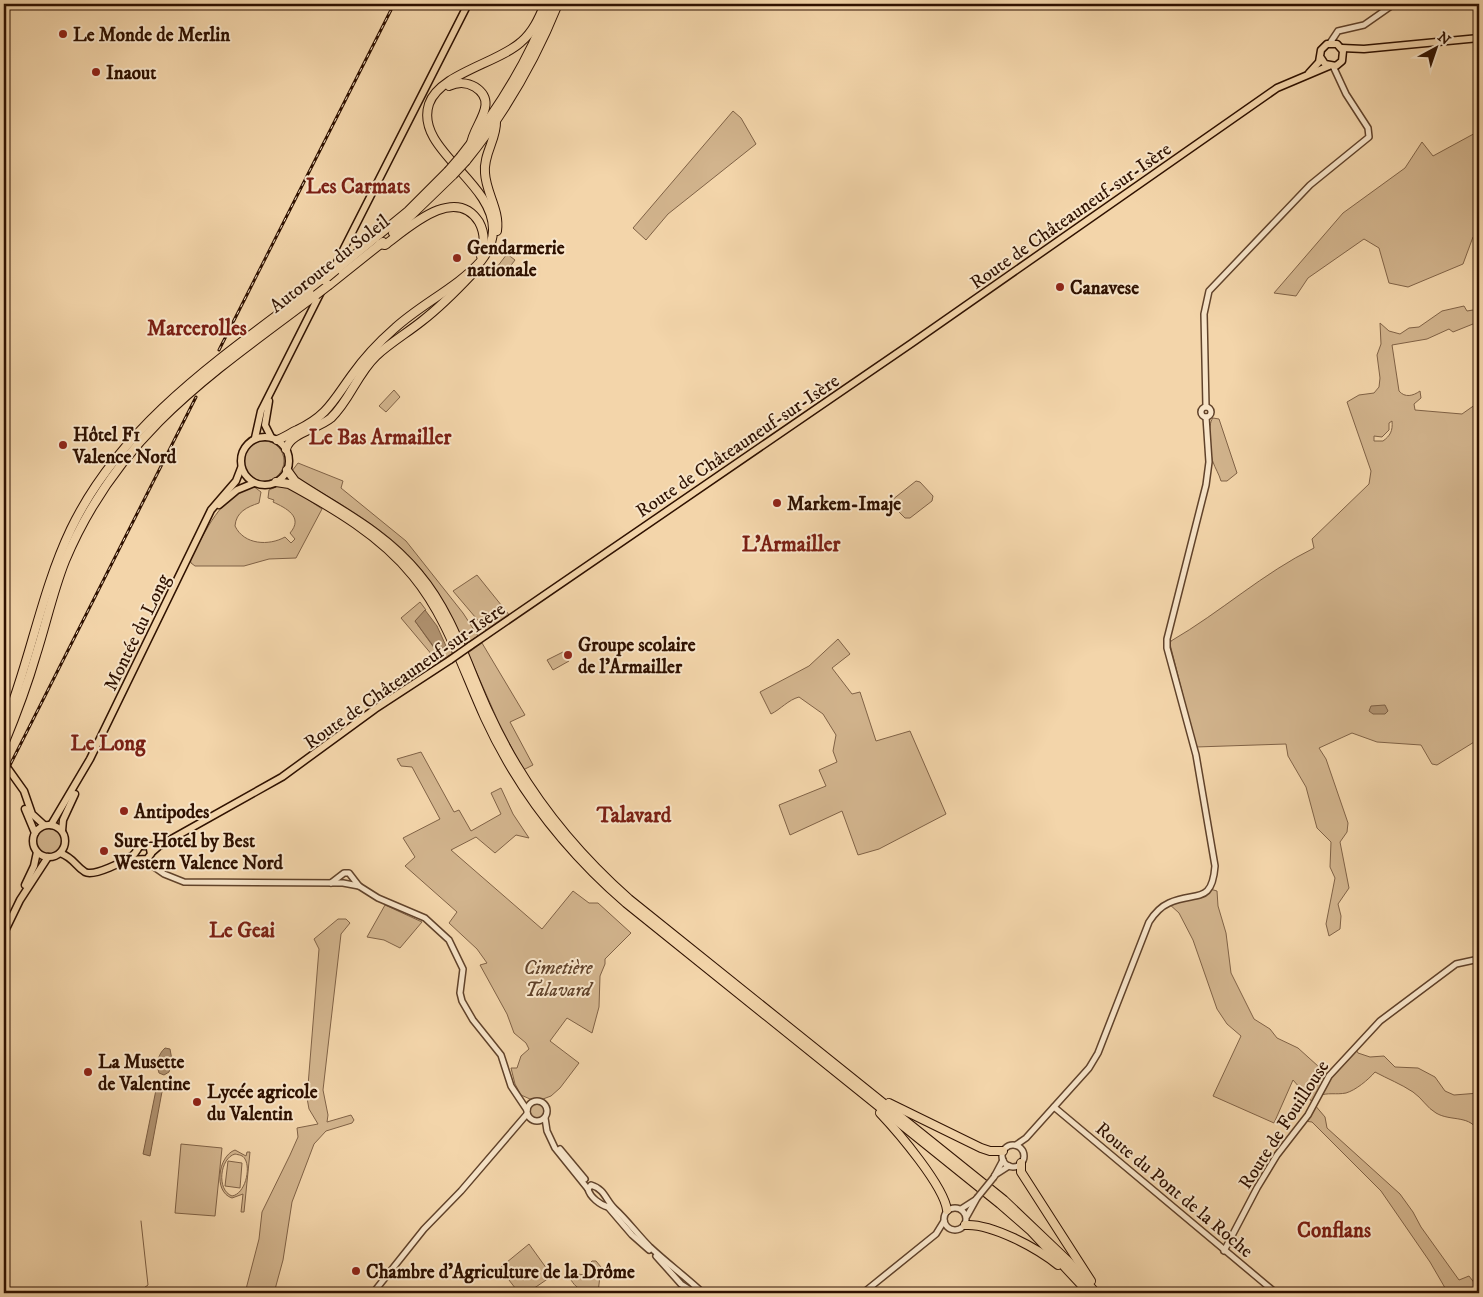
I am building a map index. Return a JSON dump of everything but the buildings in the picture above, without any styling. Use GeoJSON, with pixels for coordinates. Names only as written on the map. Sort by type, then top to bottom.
{"type":"FeatureCollection","features":[{"type":"Feature","properties":{"kind":"highway"},"geometry":{"type":"LineString","coordinates":[[274,438],[322,416],[369,353],[415,312],[472,269],[486,254],[492,240],[493,224],[489,210],[481,196],[432,134],[427,120],[428,105],[435,92],[450,80],[507,52],[522,41],[533,28],[545,4]]}},
{"type":"Feature","properties":{"kind":"highway","name":"Autoroute du Soleil"},"geometry":{"type":"LineString","coordinates":[[463,159],[471,144],[501,102],[520,69],[550,4]]}},
{"type":"Feature","properties":{"kind":"highway","name":"Autoroute du Soleil"},"geometry":{"type":"LineString","coordinates":[[4,726],[30,653],[58,560],[76,522],[106,472],[146,423],[191,381],[380,244],[414,215],[496,121],[527,72],[558,4]]}},
{"type":"Feature","properties":{"kind":"highway"},"geometry":{"type":"LineString","coordinates":[[471,144],[472,136],[484,113],[485,100],[473,85],[463,83],[451,84],[434,98],[430,110],[430,124],[437,138],[489,204],[495,220],[495,239]]}},
{"type":"Feature","properties":{"kind":"highway"},"geometry":{"type":"LineString","coordinates":[[286,449],[294,437],[312,430],[331,417],[346,398],[364,369],[377,355],[423,320],[482,264],[495,239],[498,218],[486,182],[484,166],[487,150],[496,129],[496,121]]}},
{"type":"Feature","properties":{"kind":"highway","name":"Autoroute du Soleil"},"geometry":{"type":"LineString","coordinates":[[4,744],[36,656],[64,562],[86,518],[111,476],[130,451],[170,408],[201,382],[316,295],[336,270],[451,173]]}},
{"type":"Feature","properties":{"kind":"highway"},"geometry":{"type":"LineString","coordinates":[[380,244],[385,244],[436,210],[455,207],[467,211],[477,219],[481,226],[484,241],[478,260],[458,280]]}},
{"type":"Feature","properties":{"kind":"highway"},"geometry":{"type":"LineString","coordinates":[[287,470],[295,481],[377,532],[400,552],[420,575],[457,636],[514,769]]}},
{"type":"Feature","properties":{"kind":"highway"},"geometry":{"type":"LineString","coordinates":[[276,482],[289,484],[360,528],[391,553],[412,574],[432,601],[484,718],[514,769],[562,840],[606,886],[1031,1231],[1089,1293]]}},
{"type":"Feature","properties":{"kind":"highway"},"geometry":{"type":"LineString","coordinates":[[523,783],[565,836],[609,881],[1004,1200],[1068,1261],[1097,1293]]}},
{"type":"Feature","properties":{"kind":"highway"},"geometry":{"type":"LineString","coordinates":[[864,1095],[887,1120],[932,1179],[946,1202],[947,1210]]}},
{"type":"Feature","properties":{"kind":"highway"},"geometry":{"type":"LineString","coordinates":[[874,1096],[981,1148],[990,1151],[1003,1151]]}},
{"type":"Feature","properties":{"kind":"highway"},"geometry":{"type":"LineString","coordinates":[[1021,1163],[1021,1172],[1097,1293]]}},
{"type":"Feature","properties":{"kind":"highway"},"geometry":{"type":"LineString","coordinates":[[965,1225],[976,1224],[1027,1245],[1051,1259],[1081,1284]]}},
{"type":"Feature","properties":{"kind":"main road"},"geometry":{"type":"LineString","coordinates":[[255,438],[261,411],[468,4]]}},
{"type":"Feature","properties":{"kind":"main road"},"geometry":{"type":"LineString","coordinates":[[1307,76],[1321,58],[1321,50],[1336,45],[1364,49],[1479,38]]}},
{"type":"Feature","properties":{"kind":"main road"},"geometry":{"type":"LineString","coordinates":[[1336,45],[1341,61]]}},
{"type":"Feature","properties":{"kind":"main road","name":"Route de Châteauneuf-sur-Isère"},"geometry":{"type":"LineString","coordinates":[[145,854],[282,777],[375,709],[450,660],[912,343],[1277,88],[1331,66],[1364,49]]}},
{"type":"Feature","properties":{"kind":"main road"},"geometry":{"type":"LineString","coordinates":[[1321,58],[1331,66]]}},
{"type":"Feature","properties":{"kind":"main road"},"geometry":{"type":"LineString","coordinates":[[273,387],[265,426],[286,449],[289,460],[287,470],[276,482],[265,485],[254,483],[241,468],[242,451],[255,438],[274,438]]}},
{"type":"Feature","properties":{"kind":"main road","name":"Montée du Long"},"geometry":{"type":"LineString","coordinates":[[62,831],[63,820],[90,759],[208,517],[215,505],[236,481],[241,468]]}},
{"type":"Feature","properties":{"kind":"main road","name":"Montée du Long"},"geometry":{"type":"LineString","coordinates":[[208,517],[237,490],[254,483]]}},
{"type":"Feature","properties":{"kind":"main road","name":"Montée du Long"},"geometry":{"type":"LineString","coordinates":[[48,825],[90,759]]}},
{"type":"Feature","properties":{"kind":"main road"},"geometry":{"type":"LineString","coordinates":[[4,762],[17,781],[32,814],[48,825],[62,831],[66,844],[85,872],[93,873],[145,854]]}},
{"type":"Feature","properties":{"kind":"main road"},"geometry":{"type":"LineString","coordinates":[[4,933],[34,866],[37,852],[33,842],[35,833],[17,781]]}},
{"type":"Feature","properties":{"kind":"main road"},"geometry":{"type":"LineString","coordinates":[[35,833],[48,825]]}},
{"type":"Feature","properties":{"kind":"main road"},"geometry":{"type":"LineString","coordinates":[[60,854],[66,844]]}},
{"type":"Feature","properties":{"kind":"main road"},"geometry":{"type":"LineString","coordinates":[[37,852],[48,857],[60,854],[69,856],[79,864]]}},
{"type":"Feature","properties":{"kind":"main road"},"geometry":{"type":"LineString","coordinates":[[20,900],[48,857]]}},
{"type":"Feature","properties":{"kind":"street"},"geometry":{"type":"LineString","coordinates":[[1336,45],[1336,34],[1344,29],[1364,24],[1394,4]]}},
{"type":"Feature","properties":{"kind":"street"},"geometry":{"type":"LineString","coordinates":[[1341,61],[1341,82]]}},
{"type":"Feature","properties":{"kind":"street"},"geometry":{"type":"LineString","coordinates":[[863,1293],[936,1234],[950,1229],[960,1229],[965,1225],[976,1199],[994,1176],[1003,1160],[1003,1151],[1008,1146],[1016,1145],[1026,1138],[1089,1068],[1111,1024],[1149,922],[1156,912],[1168,903],[1193,898],[1210,889],[1214,880],[1215,866],[1196,755],[1169,656],[1167,639],[1206,485],[1209,462],[1206,417],[1210,413],[1206,407],[1204,314],[1209,291],[1310,185],[1369,137],[1368,128],[1331,66]]}},
{"type":"Feature","properties":{"kind":"street"},"geometry":{"type":"LineString","coordinates":[[145,854],[159,870],[173,879],[191,883],[331,883],[348,881]]}},
{"type":"Feature","properties":{"kind":"street"},"geometry":{"type":"LineString","coordinates":[[331,883],[347,872],[348,881]]}},
{"type":"Feature","properties":{"kind":"street"},"geometry":{"type":"LineString","coordinates":[[340,877],[378,898],[425,918],[449,940],[456,950],[463,969],[460,993],[462,1001],[473,1020],[502,1056],[509,1082],[527,1112],[547,1132]]}},
{"type":"Feature","properties":{"kind":"street","name":"Route de Fouillouse"},"geometry":{"type":"LineString","coordinates":[[1224,1251],[1257,1188],[1277,1155],[1308,1115],[1329,1076],[1380,1021],[1456,964],[1479,959]]}},
{"type":"Feature","properties":{"kind":"street"},"geometry":{"type":"LineString","coordinates":[[517,1096],[531,1103],[537,1101],[544,1105],[547,1110],[545,1118],[547,1132],[552,1142],[590,1187],[608,1198],[609,1206],[632,1235],[655,1255],[681,1284],[695,1293]]}},
{"type":"Feature","properties":{"kind":"street"},"geometry":{"type":"LineString","coordinates":[[373,1293],[424,1229],[519,1126],[531,1103]]}},
{"type":"Feature","properties":{"kind":"street","name":"Route du Pont de la Roche"},"geometry":{"type":"LineString","coordinates":[[1054,1106],[1276,1293]]}},
{"type":"Feature","properties":{"kind":"street"},"geometry":{"type":"LineString","coordinates":[[519,1126],[545,1118]]}},
{"type":"Feature","properties":{"kind":"street"},"geometry":{"type":"LineString","coordinates":[[1022,1150],[1026,1138]]}},
{"type":"Feature","properties":{"kind":"street"},"geometry":{"type":"LineString","coordinates":[[994,1176],[1009,1166],[1021,1163],[1024,1157],[1022,1150],[1016,1145]]}},
{"type":"Feature","properties":{"kind":"street"},"geometry":{"type":"LineString","coordinates":[[1003,1160],[1009,1166]]}},
{"type":"Feature","properties":{"kind":"street"},"geometry":{"type":"LineString","coordinates":[[590,1187],[590,1194],[628,1221],[653,1250],[703,1293]]}},
{"type":"Feature","properties":{"kind":"street"},"geometry":{"type":"LineString","coordinates":[[961,1209],[976,1199]]}},
{"type":"Feature","properties":{"kind":"street"},"geometry":{"type":"LineString","coordinates":[[936,1234],[944,1221],[947,1210],[954,1207],[961,1209],[967,1217]]}},
{"type":"Feature","properties":{"kind":"street"},"geometry":{"type":"LineString","coordinates":[[944,1221],[950,1229]]}},
{"type":"Feature","properties":{"kind":"green space"},"geometry":{"type":"Polygon","coordinates":[[[733,111],[741,118],[756,144],[668,214],[646,240],[633,228],[733,111]]]}},
{"type":"Feature","properties":{"kind":"green space"},"geometry":{"type":"Polygon","coordinates":[[[1479,131],[1479,236],[1473,237],[1463,264],[1408,287],[1389,283],[1379,248],[1364,239],[1308,278],[1296,296],[1274,293],[1343,213],[1405,168],[1422,142],[1433,156],[1479,131]]]}},
{"type":"Feature","properties":{"kind":"green space"},"geometry":{"type":"Polygon","coordinates":[[[507,254],[515,260],[502,277],[494,271],[507,254]]]}},
{"type":"Feature","properties":{"kind":"green space"},"geometry":{"type":"Polygon","coordinates":[[[1464,306],[1467,311],[1479,309],[1479,330],[1473,324],[1453,332],[1449,329],[1427,339],[1392,345],[1399,391],[1409,396],[1420,391],[1421,398],[1414,404],[1415,410],[1462,414],[1479,402],[1479,739],[1437,765],[1432,764],[1421,745],[1377,742],[1352,733],[1319,748],[1326,759],[1348,823],[1347,832],[1340,842],[1349,888],[1338,904],[1341,916],[1340,929],[1329,936],[1326,924],[1335,878],[1330,867],[1331,842],[1317,828],[1306,787],[1288,756],[1286,744],[1196,747],[1170,644],[1171,641],[1277,569],[1314,548],[1312,539],[1369,484],[1371,471],[1347,402],[1359,395],[1374,393],[1379,387],[1380,378],[1377,355],[1381,344],[1380,323],[1389,331],[1400,334],[1409,328],[1419,327],[1442,311],[1464,306]],[[1392,421],[1389,423],[1389,430],[1382,437],[1374,436],[1374,441],[1383,441],[1389,435],[1392,421]]]}},
{"type":"Feature","properties":{"kind":"green space"},"geometry":{"type":"Polygon","coordinates":[[[394,390],[400,397],[386,412],[379,406],[394,390]]]}},
{"type":"Feature","properties":{"kind":"green space"},"geometry":{"type":"Polygon","coordinates":[[[1213,418],[1219,419],[1237,473],[1227,481],[1221,481],[1212,458],[1210,426],[1213,418]]]}},
{"type":"Feature","properties":{"kind":"green space"},"geometry":{"type":"Polygon","coordinates":[[[268,441],[275,444],[281,450],[284,461],[283,469],[275,478],[268,481],[260,481],[253,478],[245,469],[244,457],[247,450],[256,442],[268,441]]]}},
{"type":"Feature","properties":{"kind":"green space"},"geometry":{"type":"Polygon","coordinates":[[[298,463],[343,481],[341,488],[406,541],[463,613],[478,636],[465,644],[433,586],[420,568],[377,528],[345,506],[294,476],[292,471],[298,463]]]}},
{"type":"Feature","properties":{"kind":"green space"},"geometry":{"type":"Polygon","coordinates":[[[916,481],[920,482],[933,496],[932,501],[910,518],[905,518],[891,504],[892,500],[916,481]]]}},
{"type":"Feature","properties":{"kind":"green space"},"geometry":{"type":"Polygon","coordinates":[[[280,485],[294,490],[322,509],[296,558],[269,559],[244,566],[195,566],[191,563],[190,559],[222,507],[241,492],[253,486],[261,492],[259,503],[246,508],[237,517],[235,526],[239,532],[244,537],[257,542],[272,542],[285,537],[291,543],[295,539],[290,533],[295,522],[292,514],[273,502],[274,500],[268,498],[269,490],[280,485]]]}},
{"type":"Feature","properties":{"kind":"green space"},"geometry":{"type":"Polygon","coordinates":[[[477,575],[510,616],[487,631],[453,591],[477,575]]]}},
{"type":"Feature","properties":{"kind":"green space"},"geometry":{"type":"Polygon","coordinates":[[[420,602],[426,610],[415,621],[437,652],[449,646],[453,653],[438,662],[401,618],[420,602]]]}},
{"type":"Feature","properties":{"kind":"green space"},"geometry":{"type":"Polygon","coordinates":[[[838,639],[850,654],[832,668],[852,694],[860,692],[876,741],[910,731],[946,814],[879,849],[858,855],[842,811],[790,835],[779,805],[826,786],[819,770],[837,762],[833,751],[836,735],[823,714],[799,697],[791,700],[771,714],[760,692],[809,666],[838,639]]]}},
{"type":"Feature","properties":{"kind":"green space"},"geometry":{"type":"Polygon","coordinates":[[[482,643],[525,715],[510,722],[533,765],[523,770],[498,721],[468,653],[482,643]]]}},
{"type":"Feature","properties":{"kind":"green space"},"geometry":{"type":"Polygon","coordinates":[[[563,652],[569,661],[553,670],[547,660],[563,652]]]}},
{"type":"Feature","properties":{"kind":"green space","name":"Cimetière Talavard"},"geometry":{"type":"Polygon","coordinates":[[[421,752],[454,812],[459,810],[471,831],[501,814],[491,793],[501,788],[513,814],[529,838],[516,835],[495,853],[476,837],[451,850],[542,929],[573,891],[589,903],[598,903],[631,933],[605,959],[600,976],[599,1007],[592,1033],[567,1018],[550,1041],[579,1063],[560,1088],[551,1096],[543,1099],[530,1099],[521,1095],[515,1084],[511,1068],[517,1068],[521,1056],[529,1049],[526,1043],[514,1033],[507,1014],[480,965],[487,963],[477,949],[449,923],[457,912],[405,866],[415,857],[403,838],[440,819],[412,767],[401,766],[397,759],[421,752]]]}},
{"type":"Feature","properties":{"kind":"green space"},"geometry":{"type":"Polygon","coordinates":[[[49,828],[58,832],[62,841],[58,850],[49,854],[40,850],[36,841],[40,832],[49,828]]]}},
{"type":"Feature","properties":{"kind":"green space"},"geometry":{"type":"Polygon","coordinates":[[[1210,889],[1217,891],[1218,906],[1226,933],[1231,973],[1254,1019],[1270,1029],[1277,1038],[1298,1048],[1329,1076],[1355,1048],[1358,1053],[1370,1057],[1384,1056],[1395,1067],[1418,1068],[1435,1077],[1445,1091],[1454,1095],[1479,1093],[1479,1133],[1471,1123],[1436,1113],[1413,1092],[1375,1072],[1354,1090],[1346,1093],[1318,1096],[1314,1104],[1293,1080],[1274,1123],[1213,1096],[1241,1036],[1227,1024],[1217,1009],[1193,940],[1179,913],[1168,903],[1210,889]]]}},
{"type":"Feature","properties":{"kind":"green space"},"geometry":{"type":"Polygon","coordinates":[[[385,905],[422,922],[400,948],[384,940],[367,937],[385,905]]]}},
{"type":"Feature","properties":{"kind":"green space"},"geometry":{"type":"Polygon","coordinates":[[[338,919],[346,919],[350,923],[341,934],[323,1090],[328,1115],[327,1122],[351,1115],[354,1120],[352,1123],[326,1131],[314,1144],[292,1202],[283,1260],[274,1293],[245,1293],[259,1239],[262,1212],[298,1137],[297,1128],[318,1124],[309,1109],[307,1098],[319,949],[314,939],[338,919]]]}},
{"type":"Feature","properties":{"kind":"green space"},"geometry":{"type":"Polygon","coordinates":[[[537,1104],[542,1106],[544,1111],[542,1116],[537,1118],[532,1116],[530,1111],[532,1106],[537,1104]]]}},
{"type":"Feature","properties":{"kind":"green space"},"geometry":{"type":"Polygon","coordinates":[[[1314,1104],[1325,1117],[1327,1128],[1400,1194],[1459,1280],[1469,1276],[1479,1289],[1479,1293],[1448,1293],[1430,1262],[1381,1191],[1312,1122],[1304,1121],[1314,1104]]]}},
{"type":"Feature","properties":{"kind":"green space"},"geometry":{"type":"Polygon","coordinates":[[[181,1144],[222,1148],[215,1216],[175,1213],[181,1144]]]}},
{"type":"Feature","properties":{"kind":"green space"},"geometry":{"type":"Polygon","coordinates":[[[235,1150],[246,1156],[247,1152],[250,1152],[244,1212],[241,1212],[243,1194],[232,1198],[222,1189],[220,1182],[222,1166],[229,1154],[235,1150]],[[235,1154],[226,1161],[222,1174],[224,1187],[227,1193],[232,1196],[240,1191],[247,1175],[245,1159],[235,1154]]]}},
{"type":"Feature","properties":{"kind":"green space"},"geometry":{"type":"Polygon","coordinates":[[[228,1161],[242,1163],[240,1188],[225,1186],[228,1161]]]}},
{"type":"Feature","properties":{"kind":"green space"},"geometry":{"type":"Polygon","coordinates":[[[529,1244],[552,1276],[527,1293],[519,1293],[501,1267],[529,1244]]]}},
{"type":"Feature","properties":{"kind":"green space"},"geometry":{"type":"Polygon","coordinates":[[[592,1261],[596,1261],[601,1267],[598,1293],[579,1289],[568,1273],[586,1275],[588,1265],[592,1261]]]}},
{"type":"Feature","properties":{"kind":"shaded area"},"geometry":{"type":"Polygon","coordinates":[[[425,610],[437,626],[446,646],[437,651],[415,621],[425,610]]]}},
{"type":"Feature","properties":{"kind":"shaded area"},"geometry":{"type":"Polygon","coordinates":[[[1385,705],[1388,711],[1385,714],[1373,714],[1369,711],[1371,706],[1385,705]]]}},
{"type":"Feature","properties":{"kind":"shaded area"},"geometry":{"type":"Polygon","coordinates":[[[165,1048],[170,1049],[172,1060],[169,1072],[164,1075],[159,1073],[158,1063],[159,1056],[165,1048]]]}},
{"type":"Feature","properties":{"kind":"shaded area"},"geometry":{"type":"Polygon","coordinates":[[[158,1080],[164,1081],[150,1156],[143,1154],[158,1080]]]}},
{"type":"Feature","properties":{"kind":"waterway"},"geometry":{"type":"LineString","coordinates":[[137,1293],[148,1285],[141,1221]]}},
{"type":"Feature","properties":{"kind":"railway"},"geometry":{"type":"LineString","coordinates":[[219,350],[394,4]]}},
{"type":"Feature","properties":{"kind":"railway"},"geometry":{"type":"LineString","coordinates":[[4,777],[196,397]]}},
{"type":"Feature","properties":{"kind":"place","name":"Le Monde de Merlin"},"geometry":{"type":"Point","coordinates":[63,34]}},
{"type":"Feature","properties":{"kind":"place","name":"Inaout"},"geometry":{"type":"Point","coordinates":[96,72]}},
{"type":"Feature","properties":{"kind":"place","name":"Gendarmerie nationale"},"geometry":{"type":"Point","coordinates":[457,258]}},
{"type":"Feature","properties":{"kind":"place","name":"Canavese"},"geometry":{"type":"Point","coordinates":[1060,287]}},
{"type":"Feature","properties":{"kind":"place","name":"Hôtel F1 Valence Nord"},"geometry":{"type":"Point","coordinates":[63,445]}},
{"type":"Feature","properties":{"kind":"place","name":"Markem-Imaje"},"geometry":{"type":"Point","coordinates":[777,503]}},
{"type":"Feature","properties":{"kind":"place","name":"Groupe scolaire de l'Armailler"},"geometry":{"type":"Point","coordinates":[568,655]}},
{"type":"Feature","properties":{"kind":"place","name":"Antipodes"},"geometry":{"type":"Point","coordinates":[124,811]}},
{"type":"Feature","properties":{"kind":"place","name":"Sure Hotel by Best Western Valence Nord"},"geometry":{"type":"Point","coordinates":[104,851]}},
{"type":"Feature","properties":{"kind":"place","name":"La Musette de Valentine"},"geometry":{"type":"Point","coordinates":[88,1072]}},
{"type":"Feature","properties":{"kind":"place","name":"Lycée agricole du Valentin"},"geometry":{"type":"Point","coordinates":[197,1102]}},
{"type":"Feature","properties":{"kind":"place","name":"Chambre d'Agriculture de la Drôme"},"geometry":{"type":"Point","coordinates":[356,1271]}},
{"type":"Feature","properties":{"kind":"district","name":"Les Carmats"},"geometry":{"type":"Point","coordinates":[358,186]}},
{"type":"Feature","properties":{"kind":"district","name":"Marcerolles"},"geometry":{"type":"Point","coordinates":[197,328]}},
{"type":"Feature","properties":{"kind":"district","name":"Le Bas Armailler"},"geometry":{"type":"Point","coordinates":[380,437]}},
{"type":"Feature","properties":{"kind":"district","name":"L'Armailler"},"geometry":{"type":"Point","coordinates":[791,544]}},
{"type":"Feature","properties":{"kind":"district","name":"Le Long"},"geometry":{"type":"Point","coordinates":[108,743]}},
{"type":"Feature","properties":{"kind":"district","name":"Talavard"},"geometry":{"type":"Point","coordinates":[634,815]}},
{"type":"Feature","properties":{"kind":"district","name":"Le Geai"},"geometry":{"type":"Point","coordinates":[242,930]}},
{"type":"Feature","properties":{"kind":"district","name":"Conflans"},"geometry":{"type":"Point","coordinates":[1334,1230]}}]}
